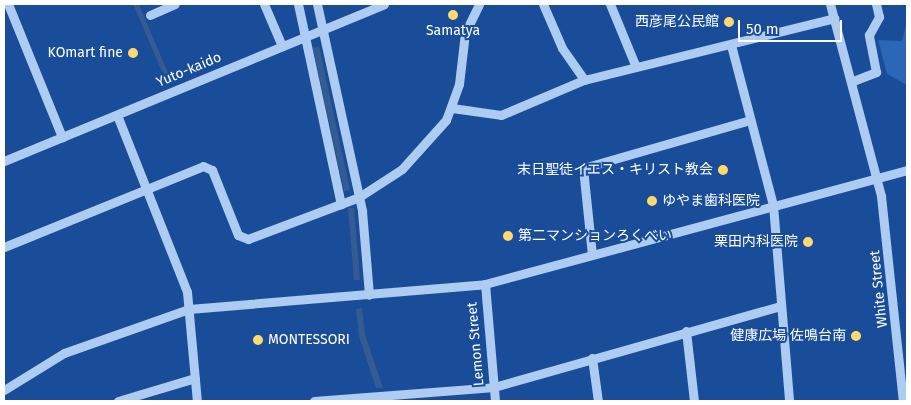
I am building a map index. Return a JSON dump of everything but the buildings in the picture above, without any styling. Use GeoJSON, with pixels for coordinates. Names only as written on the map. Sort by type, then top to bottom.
{"type":"FeatureCollection","features":[{"type":"Feature","properties":{"kind":"street"},"geometry":{"type":"LineString","coordinates":[[8,4],[62,137]]}},
{"type":"Feature","properties":{"kind":"street"},"geometry":{"type":"LineString","coordinates":[[150,15],[176,4]]}},
{"type":"Feature","properties":{"kind":"street"},"geometry":{"type":"LineString","coordinates":[[264,4],[282,46]]}},
{"type":"Feature","properties":{"kind":"street"},"geometry":{"type":"LineString","coordinates":[[298,4],[341,204]]}},
{"type":"Feature","properties":{"kind":"street"},"geometry":{"type":"LineString","coordinates":[[317,4],[359,197],[369,295]]}},
{"type":"Feature","properties":{"kind":"street","name":"Yuto-kaido"},"geometry":{"type":"LineString","coordinates":[[4,162],[384,4]]}},
{"type":"Feature","properties":{"kind":"street"},"geometry":{"type":"LineString","coordinates":[[4,247],[203,166],[212,170],[238,235],[248,239],[359,197],[415,157],[452,108],[465,33],[479,4]]}},
{"type":"Feature","properties":{"kind":"street"},"geometry":{"type":"LineString","coordinates":[[543,4],[567,56],[584,80]]}},
{"type":"Feature","properties":{"kind":"street"},"geometry":{"type":"LineString","coordinates":[[610,4],[636,67]]}},
{"type":"Feature","properties":{"kind":"street","name":"White Street"},"geometry":{"type":"LineString","coordinates":[[830,4],[853,81],[877,175],[903,401]]}},
{"type":"Feature","properties":{"kind":"street"},"geometry":{"type":"LineString","coordinates":[[853,81],[876,72],[869,35],[879,17],[876,4]]}},
{"type":"Feature","properties":{"kind":"street"},"geometry":{"type":"LineString","coordinates":[[452,108],[501,115],[584,80],[834,18]]}},
{"type":"Feature","properties":{"kind":"street"},"geometry":{"type":"LineString","coordinates":[[731,45],[773,205],[789,401]]}},
{"type":"Feature","properties":{"kind":"street"},"geometry":{"type":"LineString","coordinates":[[117,115],[187,292],[197,401]]}},
{"type":"Feature","properties":{"kind":"street"},"geometry":{"type":"LineString","coordinates":[[592,255],[582,168],[750,120]]}},
{"type":"Feature","properties":{"kind":"street"},"geometry":{"type":"LineString","coordinates":[[4,390],[70,350],[190,309],[485,284],[877,175],[907,170]]}},
{"type":"Feature","properties":{"kind":"street","name":"Lemon Street"},"geometry":{"type":"LineString","coordinates":[[485,284],[495,401]]}},
{"type":"Feature","properties":{"kind":"street"},"geometry":{"type":"LineString","coordinates":[[314,401],[494,387],[781,306]]}},
{"type":"Feature","properties":{"kind":"street"},"geometry":{"type":"LineString","coordinates":[[686,332],[694,401]]}},
{"type":"Feature","properties":{"kind":"street"},"geometry":{"type":"LineString","coordinates":[[592,358],[598,401]]}},
{"type":"Feature","properties":{"kind":"street"},"geometry":{"type":"LineString","coordinates":[[118,401],[195,378]]}},
{"type":"Feature","properties":{"kind":"shaded area"},"geometry":{"type":"Polygon","coordinates":[[[907,20],[907,85],[887,74],[878,40],[902,41],[907,20]]]}},
{"type":"Feature","properties":{"kind":"shaded area"},"geometry":{"type":"Polygon","coordinates":[[[319,46],[350,190],[344,191],[313,48],[319,46]]]}},
{"type":"Feature","properties":{"kind":"shaded area"},"geometry":{"type":"Polygon","coordinates":[[[348,208],[354,208],[360,280],[354,280],[348,208]]]}},
{"type":"Feature","properties":{"kind":"shaded area"},"geometry":{"type":"Polygon","coordinates":[[[362,308],[365,335],[383,388],[376,388],[359,336],[356,309],[362,308]]]}},
{"type":"Feature","properties":{"kind":"waterway"},"geometry":{"type":"LineString","coordinates":[[136,4],[168,79]]}},
{"type":"Feature","properties":{"kind":"place","name":"Samatya"},"geometry":{"type":"Point","coordinates":[453,15]}},
{"type":"Feature","properties":{"kind":"place","name":"西彦尾公民館"},"geometry":{"type":"Point","coordinates":[729,22]}},
{"type":"Feature","properties":{"kind":"place","name":"KOmart fine"},"geometry":{"type":"Point","coordinates":[133,53]}},
{"type":"Feature","properties":{"kind":"place","name":"末日聖徒イエス・キリスト教会"},"geometry":{"type":"Point","coordinates":[723,170]}},
{"type":"Feature","properties":{"kind":"place","name":"ゆやま歯科医院"},"geometry":{"type":"Point","coordinates":[652,201]}},
{"type":"Feature","properties":{"kind":"place","name":"第二マンションろくべい"},"geometry":{"type":"Point","coordinates":[508,236]}},
{"type":"Feature","properties":{"kind":"place","name":"栗田内科医院"},"geometry":{"type":"Point","coordinates":[808,242]}},
{"type":"Feature","properties":{"kind":"place","name":"健康広場 佐鳴台南"},"geometry":{"type":"Point","coordinates":[856,336]}},
{"type":"Feature","properties":{"kind":"place","name":"MONTESSORI"},"geometry":{"type":"Point","coordinates":[258,340]}}]}
